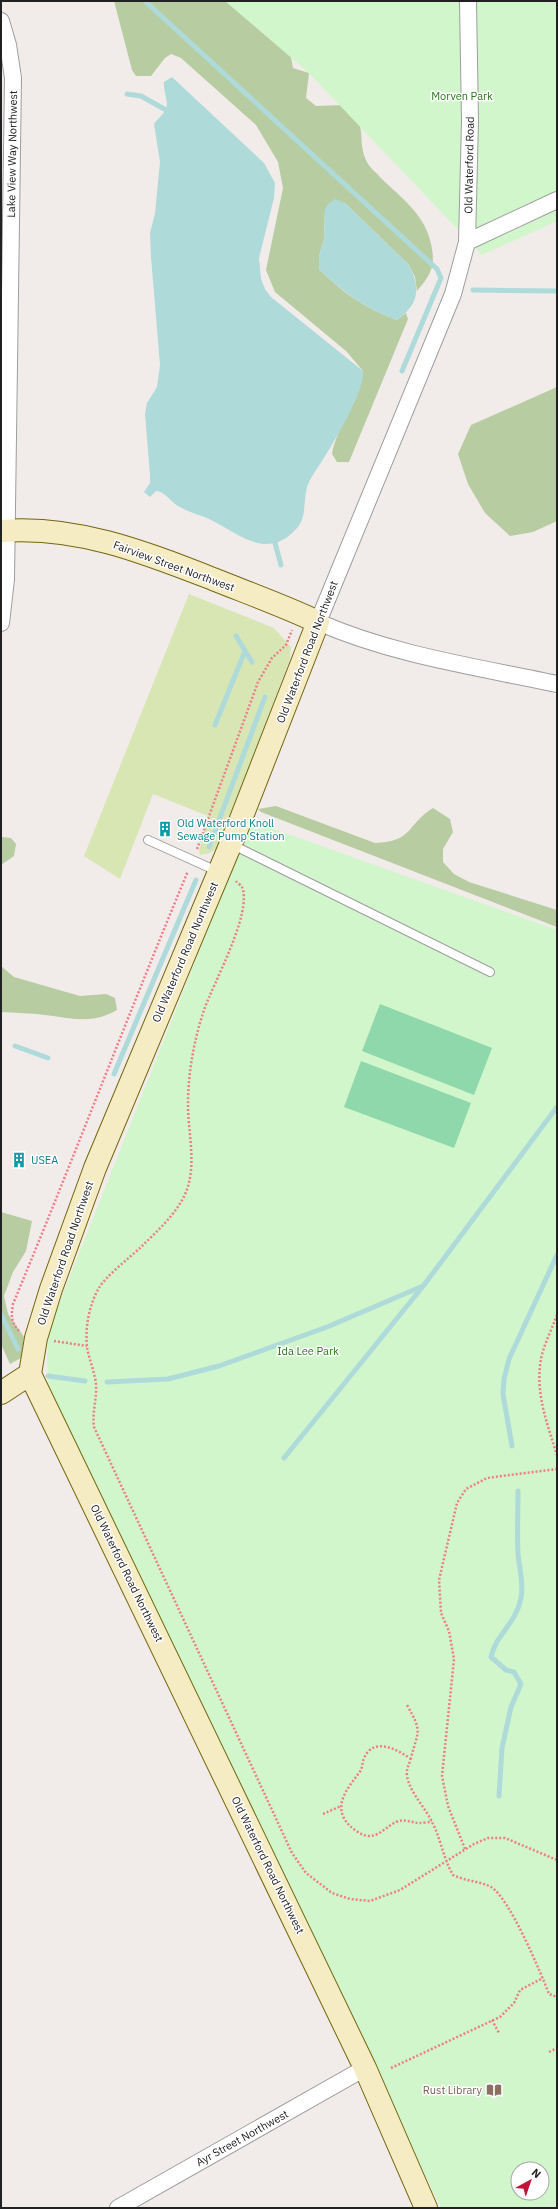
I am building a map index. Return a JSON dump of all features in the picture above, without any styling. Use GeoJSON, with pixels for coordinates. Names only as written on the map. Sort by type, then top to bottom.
{"type":"FeatureCollection","features":[{"type":"Feature","properties":{"kind":"street","name":"Old Waterford Road"},"geometry":{"type":"LineString","coordinates":[[458,280],[467,242],[470,143],[468,1]]}},
{"type":"Feature","properties":{"kind":"street","name":"Lake View Way Northwest"},"geometry":{"type":"LineString","coordinates":[[1,21],[8,45],[13,78],[4,531],[6,595],[1,623]]}},
{"type":"Feature","properties":{"kind":"street"},"geometry":{"type":"LineString","coordinates":[[467,242],[557,200]]}},
{"type":"Feature","properties":{"kind":"street","name":"Old Waterford Road Northwest"},"geometry":{"type":"LineString","coordinates":[[426,2208],[365,2068],[30,1374],[36,1338],[51,1289],[95,1168],[231,844],[308,617],[458,280]]}},
{"type":"Feature","properties":{"kind":"street","name":"Fairview Street Northwest"},"geometry":{"type":"LineString","coordinates":[[4,531],[45,530],[82,536],[125,546],[308,617]]}},
{"type":"Feature","properties":{"kind":"street"},"geometry":{"type":"LineString","coordinates":[[308,617],[347,634],[416,655],[557,684]]}},
{"type":"Feature","properties":{"kind":"street"},"geometry":{"type":"LineString","coordinates":[[1,1393],[30,1374]]}},
{"type":"Feature","properties":{"kind":"street","name":"Ayr Street Northwest"},"geometry":{"type":"LineString","coordinates":[[118,2208],[365,2068]]}},
{"type":"Feature","properties":{"kind":"lane"},"geometry":{"type":"LineString","coordinates":[[148,840],[219,872]]}},
{"type":"Feature","properties":{"kind":"lane"},"geometry":{"type":"LineString","coordinates":[[231,844],[490,972]]}},
{"type":"Feature","properties":{"kind":"path"},"geometry":{"type":"LineString","coordinates":[[193,860],[258,682],[272,658],[286,645],[308,617]]}},
{"type":"Feature","properties":{"kind":"path"},"geometry":{"type":"LineString","coordinates":[[219,872],[234,879],[242,887],[243,907],[234,940],[204,1010],[193,1051],[188,1107],[191,1136],[191,1166],[186,1192],[175,1210],[157,1231],[99,1287],[91,1308],[86,1333],[96,1386],[92,1415],[94,1427],[292,1853],[306,1873],[332,1893],[350,1899],[370,1901],[400,1890],[465,1849],[488,1838],[505,1838],[557,1860]]}},
{"type":"Feature","properties":{"kind":"path"},"geometry":{"type":"LineString","coordinates":[[557,1315],[541,1358],[539,1379],[541,1404],[557,1455]]}},
{"type":"Feature","properties":{"kind":"path"},"geometry":{"type":"LineString","coordinates":[[465,1849],[448,1806],[442,1776],[454,1659],[449,1631],[441,1613],[439,1580],[457,1503],[466,1489],[487,1478],[557,1469]]}},
{"type":"Feature","properties":{"kind":"path"},"geometry":{"type":"LineString","coordinates":[[407,1705],[419,1731],[408,1766],[407,1776],[412,1789],[432,1822],[445,1861],[453,1875],[492,1888],[499,1895],[514,1917],[549,1994],[557,1997]]}},
{"type":"Feature","properties":{"kind":"path"},"geometry":{"type":"LineString","coordinates":[[411,1759],[397,1749],[384,1746],[375,1747],[364,1758],[360,1772],[342,1796],[341,1806],[347,1822],[355,1831],[369,1836],[381,1832],[396,1822],[407,1820],[419,1823],[432,1822]]}},
{"type":"Feature","properties":{"kind":"path"},"geometry":{"type":"LineString","coordinates":[[324,1814],[341,1806]]}},
{"type":"Feature","properties":{"kind":"path"},"geometry":{"type":"LineString","coordinates":[[391,2068],[500,2017],[514,2003],[520,1990],[543,1978]]}},
{"type":"Feature","properties":{"kind":"path"},"geometry":{"type":"LineString","coordinates":[[492,2020],[498,2033]]}},
{"type":"Feature","properties":{"kind":"path"},"geometry":{"type":"LineString","coordinates":[[550,2052],[557,2048]]}},
{"type":"Feature","properties":{"kind":"green space"},"geometry":{"type":"Polygon","coordinates":[[[114,1],[280,1],[293,68],[309,73],[306,98],[316,106],[344,105],[352,113],[358,120],[362,147],[368,164],[418,215],[428,233],[433,258],[432,264],[426,280],[417,291],[415,277],[409,265],[345,203],[325,209],[324,239],[319,256],[319,269],[336,285],[365,305],[397,320],[406,313],[408,319],[349,462],[337,462],[332,454],[339,433],[358,393],[363,371],[346,351],[275,292],[266,270],[283,188],[278,162],[256,125],[181,58],[171,54],[165,58],[151,76],[136,76],[132,70],[114,1]]]}},
{"type":"Feature","properties":{"kind":"green space","name":"Morven Park"},"geometry":{"type":"Polygon","coordinates":[[[225,1],[557,1],[557,221],[482,255],[309,73],[225,1]]]}},
{"type":"Feature","properties":{"kind":"green space"},"geometry":{"type":"Polygon","coordinates":[[[557,387],[557,521],[533,532],[510,536],[485,513],[468,484],[458,454],[471,425],[557,387]]]}},
{"type":"Feature","properties":{"kind":"green space"},"geometry":{"type":"Polygon","coordinates":[[[189,594],[274,628],[291,647],[290,659],[219,847],[210,853],[200,855],[199,851],[208,816],[153,794],[120,879],[84,856],[189,594]]]}},
{"type":"Feature","properties":{"kind":"green space"},"geometry":{"type":"Polygon","coordinates":[[[276,806],[375,843],[387,842],[403,836],[418,820],[433,808],[450,819],[453,832],[443,849],[443,862],[454,874],[469,882],[557,910],[557,927],[261,812],[258,809],[276,806]]]}},
{"type":"Feature","properties":{"kind":"green space","name":"Ida Lee Park"},"geometry":{"type":"Polygon","coordinates":[[[251,821],[557,930],[557,2208],[441,2208],[49,1390],[47,1359],[49,1329],[251,821]]]}},
{"type":"Feature","properties":{"kind":"green space"},"geometry":{"type":"Polygon","coordinates":[[[1,837],[11,838],[16,844],[14,856],[1,865],[1,837]]]}},
{"type":"Feature","properties":{"kind":"green space"},"geometry":{"type":"Polygon","coordinates":[[[1,966],[14,977],[80,996],[106,994],[115,998],[117,1010],[99,1018],[90,1019],[73,1019],[34,1014],[1,1012],[1,966]]]}},
{"type":"Feature","properties":{"kind":"green space"},"geometry":{"type":"Polygon","coordinates":[[[380,1004],[492,1048],[474,1095],[362,1051],[380,1004]]]}},
{"type":"Feature","properties":{"kind":"green space"},"geometry":{"type":"Polygon","coordinates":[[[361,1061],[471,1103],[454,1148],[344,1107],[361,1061]]]}},
{"type":"Feature","properties":{"kind":"green space"},"geometry":{"type":"Polygon","coordinates":[[[1,1212],[32,1221],[26,1251],[13,1272],[4,1296],[8,1314],[24,1337],[21,1358],[10,1364],[1,1344],[1,1212]]]}},
{"type":"Feature","properties":{"kind":"water"},"geometry":{"type":"Polygon","coordinates":[[[172,77],[264,163],[275,183],[274,198],[259,258],[261,279],[265,289],[271,297],[363,371],[363,379],[348,416],[308,484],[304,514],[300,524],[286,538],[276,543],[265,544],[254,542],[211,520],[184,509],[162,493],[156,491],[150,497],[144,492],[150,483],[145,414],[147,403],[157,387],[160,365],[150,233],[155,213],[160,162],[154,124],[166,109],[167,103],[164,82],[172,77]]]}},
{"type":"Feature","properties":{"kind":"water"},"geometry":{"type":"Polygon","coordinates":[[[335,199],[345,203],[409,265],[415,281],[416,296],[410,308],[397,320],[376,311],[355,299],[319,269],[319,256],[324,239],[325,209],[329,203],[335,199]]]}},
{"type":"Feature","properties":{"kind":"waterway"},"geometry":{"type":"LineString","coordinates":[[146,2],[437,269],[441,278],[402,371]]}},
{"type":"Feature","properties":{"kind":"waterway"},"geometry":{"type":"LineString","coordinates":[[127,94],[141,96],[166,110]]}},
{"type":"Feature","properties":{"kind":"waterway"},"geometry":{"type":"LineString","coordinates":[[473,290],[557,291]]}},
{"type":"Feature","properties":{"kind":"waterway"},"geometry":{"type":"LineString","coordinates":[[275,543],[281,565]]}},
{"type":"Feature","properties":{"kind":"waterway"},"geometry":{"type":"LineString","coordinates":[[236,636],[252,662]]}},
{"type":"Feature","properties":{"kind":"waterway"},"geometry":{"type":"LineString","coordinates":[[215,725],[245,651]]}},
{"type":"Feature","properties":{"kind":"waterway"},"geometry":{"type":"LineString","coordinates":[[209,847],[265,697]]}},
{"type":"Feature","properties":{"kind":"waterway"},"geometry":{"type":"LineString","coordinates":[[114,1074],[196,880]]}},
{"type":"Feature","properties":{"kind":"waterway"},"geometry":{"type":"LineString","coordinates":[[15,1046],[48,1058]]}},
{"type":"Feature","properties":{"kind":"waterway"},"geometry":{"type":"LineString","coordinates":[[284,1458],[424,1285],[557,1107]]}},
{"type":"Feature","properties":{"kind":"waterway"},"geometry":{"type":"LineString","coordinates":[[512,1446],[503,1394],[504,1379],[509,1359],[557,1255]]}},
{"type":"Feature","properties":{"kind":"waterway"},"geometry":{"type":"LineString","coordinates":[[107,1382],[168,1379],[219,1366],[327,1327],[423,1286]]}},
{"type":"Feature","properties":{"kind":"waterway"},"geometry":{"type":"LineString","coordinates":[[1,1314],[18,1349]]}},
{"type":"Feature","properties":{"kind":"waterway"},"geometry":{"type":"LineString","coordinates":[[48,1376],[85,1381]]}},
{"type":"Feature","properties":{"kind":"waterway"},"geometry":{"type":"LineString","coordinates":[[499,1796],[502,1748],[511,1707],[521,1684],[514,1672],[506,1670],[491,1657],[497,1642],[515,1615],[522,1593],[518,1545],[518,1491]]}},
{"type":"Feature","properties":{"kind":"place","name":"Old Waterford Knoll Sewage Pump Station"},"geometry":{"type":"Point","coordinates":[165,829]}},
{"type":"Feature","properties":{"kind":"place","name":"USEA"},"geometry":{"type":"Point","coordinates":[19,1160]}},
{"type":"Feature","properties":{"kind":"place","name":"Rust Library"},"geometry":{"type":"Point","coordinates":[494,2090]}}]}
